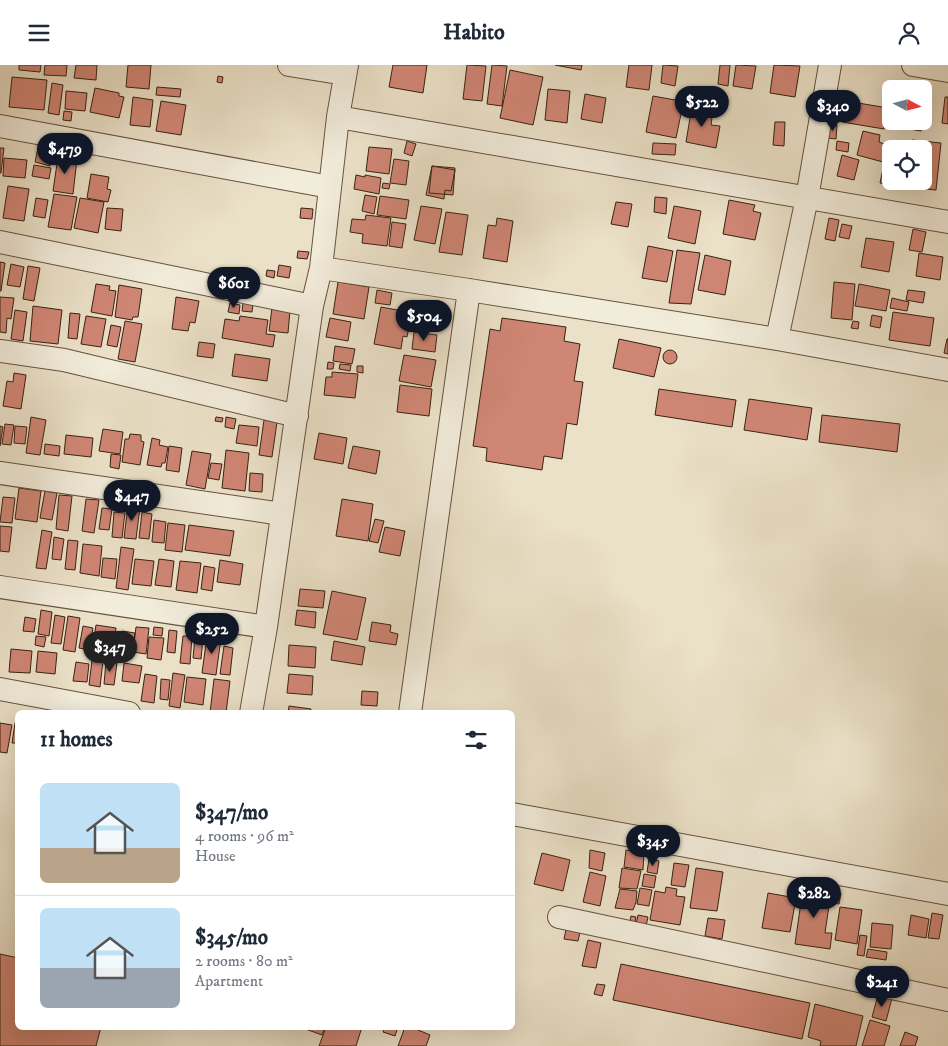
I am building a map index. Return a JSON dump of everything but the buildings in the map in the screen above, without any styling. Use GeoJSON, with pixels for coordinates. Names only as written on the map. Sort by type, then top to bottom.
{"type":"FeatureCollection","features":[{"type":"Feature","properties":{"kind":"street"},"geometry":{"type":"LineString","coordinates":[[252,710],[266,627],[312,306],[320,268],[338,117],[346,70],[289,65]]}},
{"type":"Feature","properties":{"kind":"street"},"geometry":{"type":"LineString","coordinates":[[777,339],[807,198],[830,65]]}},
{"type":"Feature","properties":{"kind":"street"},"geometry":{"type":"LineString","coordinates":[[913,65],[948,71]]}},
{"type":"Feature","properties":{"kind":"street"},"geometry":{"type":"LineString","coordinates":[[338,117],[948,222]]}},
{"type":"Feature","properties":{"kind":"street"},"geometry":{"type":"LineString","coordinates":[[0,126],[330,187]]}},
{"type":"Feature","properties":{"kind":"street"},"geometry":{"type":"LineString","coordinates":[[0,243],[312,306]]}},
{"type":"Feature","properties":{"kind":"street"},"geometry":{"type":"LineString","coordinates":[[320,268],[777,339],[948,370]]}},
{"type":"Feature","properties":{"kind":"street"},"geometry":{"type":"LineString","coordinates":[[410,710],[469,290]]}},
{"type":"Feature","properties":{"kind":"street"},"geometry":{"type":"LineString","coordinates":[[0,351],[64,360],[297,416]]}},
{"type":"Feature","properties":{"kind":"street"},"geometry":{"type":"LineString","coordinates":[[0,473],[282,514]]}},
{"type":"Feature","properties":{"kind":"street"},"geometry":{"type":"LineString","coordinates":[[0,587],[266,627]]}},
{"type":"Feature","properties":{"kind":"street"},"geometry":{"type":"LineString","coordinates":[[0,689],[113,710]]}},
{"type":"Feature","properties":{"kind":"street"},"geometry":{"type":"LineString","coordinates":[[515,816],[948,894]]}},
{"type":"Feature","properties":{"kind":"street"},"geometry":{"type":"LineString","coordinates":[[559,917],[948,1000]]}}]}
